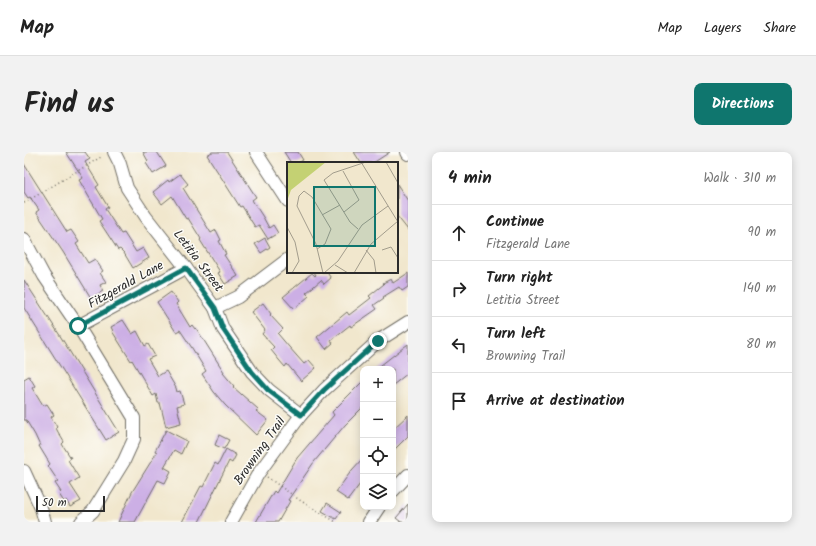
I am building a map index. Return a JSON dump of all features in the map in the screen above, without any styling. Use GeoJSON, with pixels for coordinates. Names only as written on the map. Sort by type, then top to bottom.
{"type":"FeatureCollection","features":[{"type":"Feature","properties":{"kind":"street","name":"Letitia Street"},"geometry":{"type":"LineString","coordinates":[[114,152],[120,164],[127,188],[146,217],[215,308],[223,329],[252,372],[268,390],[301,415]]}},
{"type":"Feature","properties":{"kind":"street"},"geometry":{"type":"LineString","coordinates":[[256,152],[287,199]]}},
{"type":"Feature","properties":{"kind":"street"},"geometry":{"type":"LineString","coordinates":[[24,238],[44,276],[78,326],[134,418],[134,439],[124,461],[93,511],[81,522]]}},
{"type":"Feature","properties":{"kind":"street"},"geometry":{"type":"LineString","coordinates":[[215,308],[238,297],[287,260]]}},
{"type":"Feature","properties":{"kind":"street","name":"Fitzgerald Lane"},"geometry":{"type":"LineString","coordinates":[[78,326],[186,268]]}},
{"type":"Feature","properties":{"kind":"street","name":"Browning Trail"},"geometry":{"type":"LineString","coordinates":[[231,522],[259,472],[301,415],[324,390],[378,341],[408,322]]}},
{"type":"Feature","properties":{"kind":"street"},"geometry":{"type":"LineString","coordinates":[[24,471],[41,508],[44,522]]}},
{"type":"Feature","properties":{"kind":"street"},"geometry":{"type":"LineString","coordinates":[[396,488],[408,474]]}},
{"type":"Feature","properties":{"kind":"street"},"geometry":{"type":"LineString","coordinates":[[369,522],[377,510]]}},
{"type":"Feature","properties":{"kind":"path"},"geometry":{"type":"LineString","coordinates":[[24,203],[101,157]]}},
{"type":"Feature","properties":{"kind":"path"},"geometry":{"type":"LineString","coordinates":[[259,472],[301,501],[336,522]]}},
{"type":"Feature","properties":{"kind":"building"},"geometry":{"type":"Polygon","coordinates":[[[66,152],[85,152],[90,159],[85,162],[99,185],[96,187],[108,207],[105,209],[121,234],[124,233],[136,252],[143,248],[149,258],[133,268],[124,253],[120,249],[118,250],[99,221],[102,219],[79,180],[83,178],[66,152]]]}},
{"type":"Feature","properties":{"kind":"building"},"geometry":{"type":"Polygon","coordinates":[[[143,152],[157,152],[166,166],[153,174],[146,163],[148,161],[143,152]]]}},
{"type":"Feature","properties":{"kind":"building"},"geometry":{"type":"Polygon","coordinates":[[[212,152],[227,152],[256,197],[252,200],[269,228],[273,225],[278,233],[268,239],[259,225],[255,227],[242,206],[240,207],[207,155],[212,152]]]}},
{"type":"Feature","properties":{"kind":"building"},"geometry":{"type":"Polygon","coordinates":[[[284,152],[298,152],[303,160],[300,162],[290,162],[284,152]]]}},
{"type":"Feature","properties":{"kind":"building"},"geometry":{"type":"Polygon","coordinates":[[[354,152],[390,152],[375,162],[360,162],[354,152]]]}},
{"type":"Feature","properties":{"kind":"building"},"geometry":{"type":"Polygon","coordinates":[[[24,164],[67,232],[71,230],[79,242],[76,244],[88,263],[95,259],[103,271],[100,273],[106,282],[100,285],[103,291],[91,298],[36,212],[39,210],[30,197],[28,198],[24,192],[24,164]]]}},
{"type":"Feature","properties":{"kind":"building"},"geometry":{"type":"Polygon","coordinates":[[[180,174],[188,184],[183,188],[211,233],[216,230],[221,240],[219,241],[226,254],[224,255],[238,276],[225,284],[218,273],[220,272],[200,240],[201,239],[188,218],[186,219],[172,196],[162,204],[153,192],[168,180],[169,182],[180,174]]]}},
{"type":"Feature","properties":{"kind":"building"},"geometry":{"type":"Polygon","coordinates":[[[398,186],[408,201],[408,230],[398,217],[398,186]]]}},
{"type":"Feature","properties":{"kind":"building"},"geometry":{"type":"Polygon","coordinates":[[[265,238],[270,247],[261,253],[255,244],[265,238]]]}},
{"type":"Feature","properties":{"kind":"building"},"geometry":{"type":"Polygon","coordinates":[[[312,273],[315,276],[315,273],[329,273],[328,274],[331,278],[324,284],[321,280],[306,293],[309,296],[294,309],[283,297],[312,273]]]}},
{"type":"Feature","properties":{"kind":"building"},"geometry":{"type":"Polygon","coordinates":[[[408,273],[408,287],[402,291],[399,287],[383,297],[384,298],[374,305],[377,309],[351,327],[350,325],[331,340],[333,343],[326,349],[317,337],[347,312],[349,315],[371,298],[369,296],[384,284],[383,283],[391,279],[393,283],[408,273]]]}},
{"type":"Feature","properties":{"kind":"building"},"geometry":{"type":"Polygon","coordinates":[[[24,280],[119,432],[106,440],[24,308],[24,280]]]}},
{"type":"Feature","properties":{"kind":"building"},"geometry":{"type":"Polygon","coordinates":[[[171,292],[178,302],[176,304],[190,327],[192,325],[195,329],[196,328],[224,372],[223,373],[234,386],[233,387],[258,409],[256,411],[268,420],[256,435],[225,405],[214,392],[202,374],[206,371],[192,348],[180,330],[176,332],[157,302],[171,292]]]}},
{"type":"Feature","properties":{"kind":"building"},"geometry":{"type":"Polygon","coordinates":[[[263,303],[271,314],[270,315],[283,329],[278,334],[304,364],[309,360],[316,368],[301,381],[287,364],[285,367],[271,350],[274,347],[262,334],[265,330],[251,312],[263,303]]]}},
{"type":"Feature","properties":{"kind":"building"},"geometry":{"type":"Polygon","coordinates":[[[123,320],[132,334],[137,331],[145,346],[148,344],[155,356],[148,359],[158,376],[166,371],[177,392],[180,391],[184,404],[177,406],[181,423],[166,427],[160,403],[158,403],[156,394],[153,396],[132,360],[131,361],[112,331],[111,327],[123,320]]]}},
{"type":"Feature","properties":{"kind":"building"},"geometry":{"type":"Polygon","coordinates":[[[408,344],[408,373],[396,383],[396,366],[380,366],[408,344]]]}},
{"type":"Feature","properties":{"kind":"building"},"geometry":{"type":"Polygon","coordinates":[[[29,376],[35,386],[32,388],[43,406],[47,404],[54,415],[51,417],[64,442],[62,444],[71,458],[68,460],[79,478],[70,484],[81,501],[70,507],[66,500],[64,502],[59,494],[61,492],[55,483],[58,481],[48,466],[50,464],[39,446],[35,435],[26,420],[24,420],[24,379],[29,376]]]}},
{"type":"Feature","properties":{"kind":"building"},"geometry":{"type":"Polygon","coordinates":[[[360,384],[360,410],[345,425],[314,462],[288,500],[290,501],[278,522],[256,522],[274,491],[276,493],[297,458],[334,415],[332,412],[360,384]]]}},
{"type":"Feature","properties":{"kind":"building"},"geometry":{"type":"Polygon","coordinates":[[[408,415],[408,436],[396,448],[396,438],[396,426],[408,415]]]}},
{"type":"Feature","properties":{"kind":"building"},"geometry":{"type":"Polygon","coordinates":[[[166,430],[187,441],[181,454],[174,450],[164,467],[171,471],[165,483],[158,480],[135,522],[118,522],[132,492],[157,452],[155,451],[166,430]]]}},
{"type":"Feature","properties":{"kind":"building"},"geometry":{"type":"Polygon","coordinates":[[[219,435],[229,440],[224,449],[215,445],[219,435]]]}},
{"type":"Feature","properties":{"kind":"building"},"geometry":{"type":"Polygon","coordinates":[[[226,449],[236,455],[232,463],[229,461],[199,522],[182,522],[201,486],[203,487],[215,463],[218,465],[226,449]]]}},
{"type":"Feature","properties":{"kind":"building"},"geometry":{"type":"Polygon","coordinates":[[[360,461],[360,484],[348,500],[336,492],[360,461]]]}},
{"type":"Feature","properties":{"kind":"building"},"geometry":{"type":"Polygon","coordinates":[[[327,503],[341,512],[336,519],[322,511],[327,503]]]}},
{"type":"Feature","properties":{"kind":"building"},"geometry":{"type":"Polygon","coordinates":[[[408,504],[408,522],[401,522],[396,518],[408,504]]]}},
{"type":"Feature","properties":{"kind":"route"},"geometry":{"type":"LineString","coordinates":[[78,326],[186,268],[215,308],[223,329],[252,372],[268,390],[301,415],[324,390],[378,341]]}}]}
